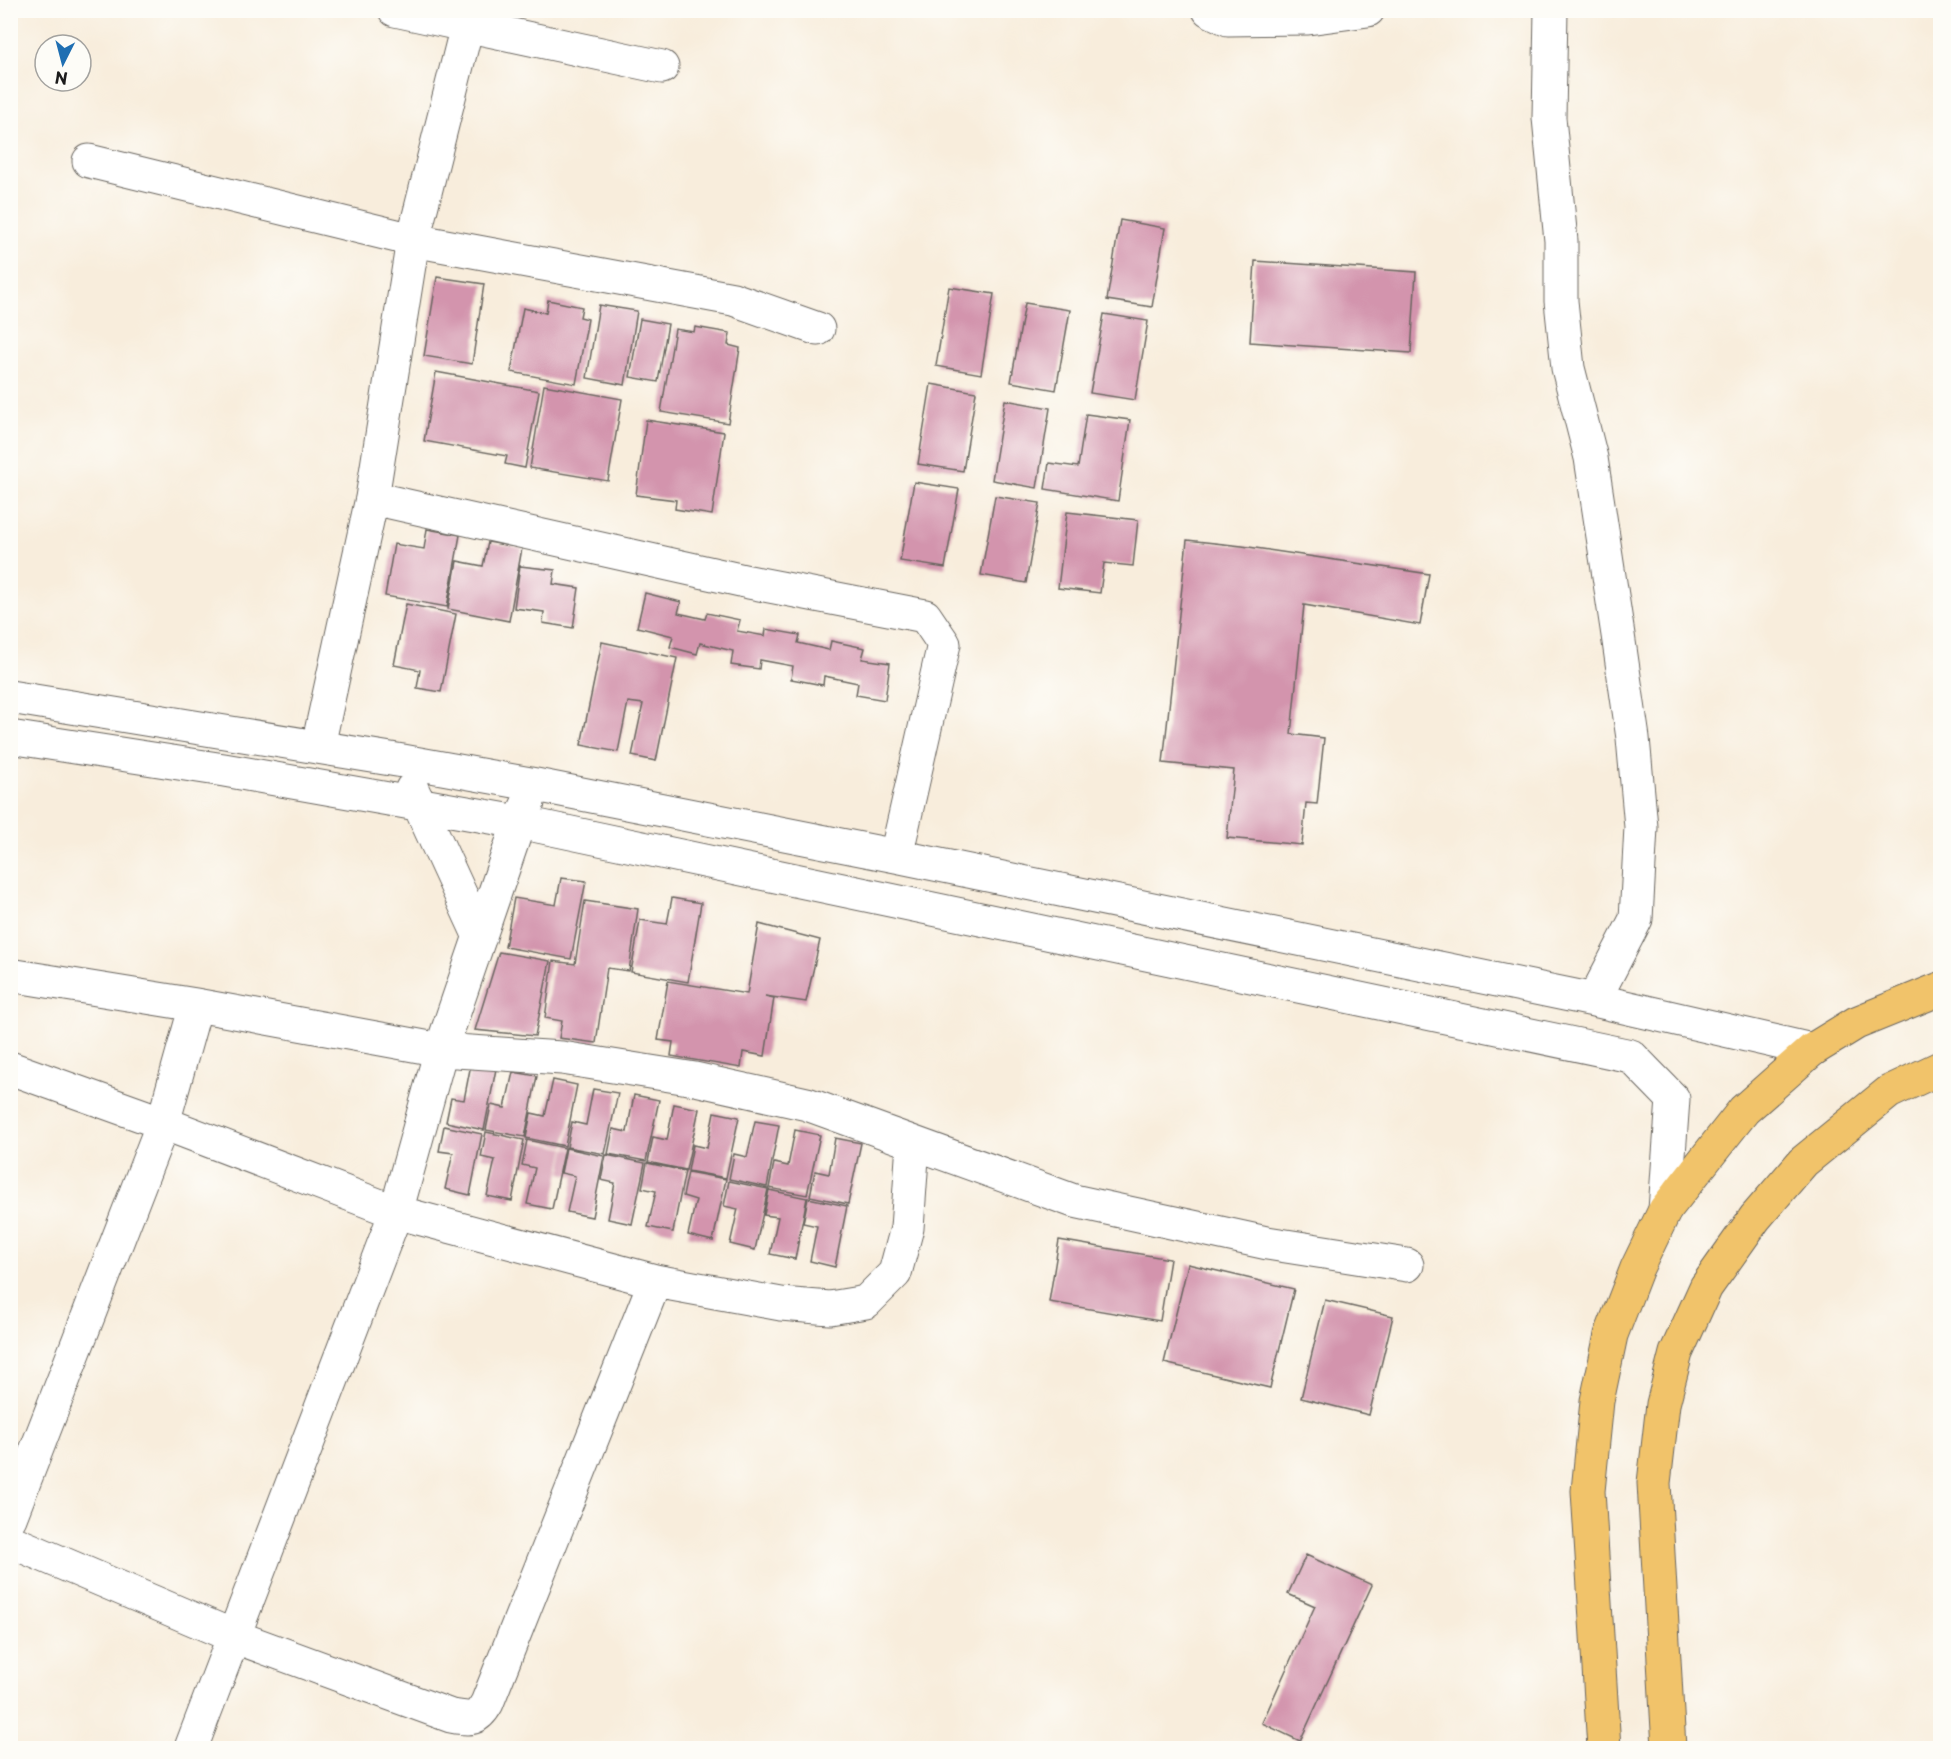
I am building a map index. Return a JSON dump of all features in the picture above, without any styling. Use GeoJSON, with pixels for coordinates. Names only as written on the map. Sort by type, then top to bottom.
{"type":"FeatureCollection","features":[{"type":"Feature","properties":{"kind":"main road"},"geometry":{"type":"LineString","coordinates":[[1604,1749],[1588,1491],[1596,1401],[1611,1335],[1637,1268],[1665,1210],[1744,1110],[1812,1050],[1856,1023],[1941,989]]}},
{"type":"Feature","properties":{"kind":"main road"},"geometry":{"type":"LineString","coordinates":[[1669,1749],[1654,1484],[1663,1404],[1676,1353],[1706,1287],[1755,1218],[1803,1162],[1889,1092],[1941,1068]]}},
{"type":"Feature","properties":{"kind":"street"},"geometry":{"type":"LineString","coordinates":[[395,10],[469,18],[662,67]]}},
{"type":"Feature","properties":{"kind":"street"},"geometry":{"type":"LineString","coordinates":[[1209,10],[1228,19],[1308,18],[1368,10]]}},
{"type":"Feature","properties":{"kind":"street"},"geometry":{"type":"LineString","coordinates":[[1551,10],[1549,118],[1561,241],[1561,301],[1568,369],[1591,458],[1633,738],[1641,826],[1636,919],[1593,1000]]}},
{"type":"Feature","properties":{"kind":"street"},"geometry":{"type":"LineString","coordinates":[[318,746],[372,498],[413,240],[469,18]]}},
{"type":"Feature","properties":{"kind":"street"},"geometry":{"type":"LineString","coordinates":[[89,161],[413,240],[733,299],[818,329]]}},
{"type":"Feature","properties":{"kind":"street"},"geometry":{"type":"LineString","coordinates":[[372,498],[738,579],[925,616],[944,644],[896,856]]}},
{"type":"Feature","properties":{"kind":"street"},"geometry":{"type":"LineString","coordinates":[[10,698],[144,721],[318,746],[536,785],[896,856],[1593,1000],[1812,1050]]}},
{"type":"Feature","properties":{"kind":"street"},"geometry":{"type":"LineString","coordinates":[[10,737],[224,770],[519,822],[1631,1056],[1674,1099],[1665,1210]]}},
{"type":"Feature","properties":{"kind":"street"},"geometry":{"type":"LineString","coordinates":[[403,762],[418,804],[480,937]]}},
{"type":"Feature","properties":{"kind":"street"},"geometry":{"type":"LineString","coordinates":[[191,1749],[396,1212],[441,1050],[519,822],[536,785]]}},
{"type":"Feature","properties":{"kind":"street"},"geometry":{"type":"LineString","coordinates":[[10,975],[196,1005],[441,1050],[562,1058],[695,1078],[807,1104],[1074,1201],[1267,1242],[1407,1264]]}},
{"type":"Feature","properties":{"kind":"street"},"geometry":{"type":"LineString","coordinates":[[10,1518],[163,1123],[196,1005]]}},
{"type":"Feature","properties":{"kind":"street"},"geometry":{"type":"LineString","coordinates":[[10,1068],[163,1123],[396,1212],[655,1281],[781,1304],[830,1308],[866,1302],[895,1273],[907,1228],[913,1144]]}},
{"type":"Feature","properties":{"kind":"street"},"geometry":{"type":"LineString","coordinates":[[10,1540],[233,1636],[452,1716],[471,1719],[482,1713],[655,1281]]}},
{"type":"Feature","properties":{"kind":"building"},"geometry":{"type":"Polygon","coordinates":[[[1120,220],[1165,228],[1152,307],[1107,300],[1120,220]]]}},
{"type":"Feature","properties":{"kind":"building"},"geometry":{"type":"Polygon","coordinates":[[[1255,261],[1416,272],[1411,353],[1250,342],[1255,261]]]}},
{"type":"Feature","properties":{"kind":"building"},"geometry":{"type":"Polygon","coordinates":[[[437,277],[484,284],[472,364],[424,356],[437,277]]]}},
{"type":"Feature","properties":{"kind":"building"},"geometry":{"type":"Polygon","coordinates":[[[949,287],[994,294],[981,374],[936,366],[949,287]]]}},
{"type":"Feature","properties":{"kind":"building"},"geometry":{"type":"Polygon","coordinates":[[[548,300],[582,307],[580,317],[588,319],[576,384],[511,372],[523,308],[546,313],[548,300]]]}},
{"type":"Feature","properties":{"kind":"building"},"geometry":{"type":"Polygon","coordinates":[[[1025,303],[1070,310],[1056,390],[1011,382],[1025,303]]]}},
{"type":"Feature","properties":{"kind":"building"},"geometry":{"type":"Polygon","coordinates":[[[599,305],[637,311],[625,385],[587,378],[599,305]]]}},
{"type":"Feature","properties":{"kind":"building"},"geometry":{"type":"Polygon","coordinates":[[[1104,314],[1148,321],[1135,400],[1090,393],[1104,314]]]}},
{"type":"Feature","properties":{"kind":"building"},"geometry":{"type":"Polygon","coordinates":[[[640,319],[668,324],[658,382],[630,377],[640,319]]]}},
{"type":"Feature","properties":{"kind":"building"},"geometry":{"type":"Polygon","coordinates":[[[695,327],[730,333],[728,345],[740,348],[728,423],[661,412],[675,329],[694,332],[695,327]]]}},
{"type":"Feature","properties":{"kind":"building"},"geometry":{"type":"Polygon","coordinates":[[[436,372],[539,391],[525,468],[505,464],[507,456],[424,441],[436,372]]]}},
{"type":"Feature","properties":{"kind":"building"},"geometry":{"type":"Polygon","coordinates":[[[931,384],[976,392],[963,471],[918,464],[931,384]]]}},
{"type":"Feature","properties":{"kind":"building"},"geometry":{"type":"Polygon","coordinates":[[[544,385],[622,399],[608,481],[530,468],[544,385]]]}},
{"type":"Feature","properties":{"kind":"building"},"geometry":{"type":"Polygon","coordinates":[[[1005,400],[1050,408],[1037,488],[992,480],[1005,400]]]}},
{"type":"Feature","properties":{"kind":"building"},"geometry":{"type":"Polygon","coordinates":[[[1086,414],[1130,420],[1118,501],[1045,489],[1049,463],[1078,467],[1086,414]]]}},
{"type":"Feature","properties":{"kind":"building"},"geometry":{"type":"Polygon","coordinates":[[[646,420],[724,432],[712,515],[675,509],[676,500],[636,495],[646,420]]]}},
{"type":"Feature","properties":{"kind":"building"},"geometry":{"type":"Polygon","coordinates":[[[914,482],[959,489],[945,568],[900,561],[914,482]]]}},
{"type":"Feature","properties":{"kind":"building"},"geometry":{"type":"Polygon","coordinates":[[[995,496],[1040,503],[1026,583],[981,575],[995,496]]]}},
{"type":"Feature","properties":{"kind":"building"},"geometry":{"type":"Polygon","coordinates":[[[1067,512],[1138,520],[1133,566],[1104,563],[1100,593],[1058,588],[1067,512]]]}},
{"type":"Feature","properties":{"kind":"building"},"geometry":{"type":"Polygon","coordinates":[[[427,529],[460,535],[447,607],[385,596],[394,544],[424,549],[427,529]]]}},
{"type":"Feature","properties":{"kind":"building"},"geometry":{"type":"Polygon","coordinates":[[[1187,540],[1429,574],[1420,625],[1304,605],[1291,734],[1324,738],[1317,804],[1306,803],[1302,845],[1227,838],[1234,770],[1163,763],[1187,540]]]}},
{"type":"Feature","properties":{"kind":"building"},"geometry":{"type":"Polygon","coordinates":[[[488,542],[522,548],[509,621],[448,609],[457,561],[483,566],[488,542]]]}},
{"type":"Feature","properties":{"kind":"building"},"geometry":{"type":"Polygon","coordinates":[[[520,566],[555,570],[553,584],[579,588],[573,628],[543,623],[544,612],[514,608],[520,566]]]}},
{"type":"Feature","properties":{"kind":"building"},"geometry":{"type":"Polygon","coordinates":[[[645,593],[681,602],[678,613],[705,619],[707,613],[740,620],[737,631],[765,636],[766,629],[800,635],[798,643],[829,650],[831,641],[865,648],[862,659],[890,663],[885,700],[856,695],[858,683],[824,676],[823,685],[791,679],[793,666],[760,660],[759,669],[731,665],[733,651],[700,643],[697,654],[670,647],[673,636],[637,627],[645,593]]]}},
{"type":"Feature","properties":{"kind":"building"},"geometry":{"type":"Polygon","coordinates":[[[406,604],[456,614],[441,692],[417,688],[420,670],[394,665],[406,604]]]}},
{"type":"Feature","properties":{"kind":"building"},"geometry":{"type":"Polygon","coordinates":[[[602,642],[677,658],[656,761],[632,756],[643,704],[628,702],[618,752],[581,745],[602,642]]]}},
{"type":"Feature","properties":{"kind":"building"},"geometry":{"type":"Polygon","coordinates":[[[561,878],[586,881],[571,959],[505,947],[514,898],[556,905],[561,878]]]}},
{"type":"Feature","properties":{"kind":"building"},"geometry":{"type":"Polygon","coordinates":[[[672,898],[701,903],[688,982],[631,972],[640,920],[667,924],[672,898]]]}},
{"type":"Feature","properties":{"kind":"building"},"geometry":{"type":"Polygon","coordinates":[[[585,901],[638,909],[629,971],[607,968],[596,1043],[559,1038],[562,1021],[545,1018],[553,961],[575,964],[585,901]]]}},
{"type":"Feature","properties":{"kind":"building"},"geometry":{"type":"Polygon","coordinates":[[[759,924],[820,940],[806,1002],[765,996],[774,998],[765,1056],[743,1052],[741,1068],[671,1056],[673,1042],[658,1040],[668,981],[747,994],[759,924]]]}},
{"type":"Feature","properties":{"kind":"building"},"geometry":{"type":"Polygon","coordinates":[[[499,952],[550,961],[535,1036],[475,1030],[499,952]]]}},
{"type":"Feature","properties":{"kind":"building"},"geometry":{"type":"Polygon","coordinates":[[[471,1064],[496,1069],[484,1130],[446,1122],[451,1098],[464,1100],[471,1064]]]}},
{"type":"Feature","properties":{"kind":"building"},"geometry":{"type":"Polygon","coordinates":[[[513,1072],[537,1076],[525,1137],[486,1130],[491,1105],[505,1108],[513,1072]]]}},
{"type":"Feature","properties":{"kind":"building"},"geometry":{"type":"Polygon","coordinates":[[[553,1080],[577,1085],[565,1146],[526,1138],[531,1113],[545,1116],[553,1080]]]}},
{"type":"Feature","properties":{"kind":"building"},"geometry":{"type":"Polygon","coordinates":[[[593,1089],[618,1093],[605,1154],[567,1147],[572,1122],[586,1125],[593,1089]]]}},
{"type":"Feature","properties":{"kind":"building"},"geometry":{"type":"Polygon","coordinates":[[[634,1095],[659,1100],[646,1161],[608,1154],[613,1129],[627,1132],[634,1095]]]}},
{"type":"Feature","properties":{"kind":"building"},"geometry":{"type":"Polygon","coordinates":[[[674,1104],[699,1109],[686,1170],[648,1162],[653,1137],[667,1140],[674,1104]]]}},
{"type":"Feature","properties":{"kind":"building"},"geometry":{"type":"Polygon","coordinates":[[[714,1112],[739,1117],[726,1178],[688,1171],[693,1145],[707,1148],[714,1112]]]}},
{"type":"Feature","properties":{"kind":"building"},"geometry":{"type":"Polygon","coordinates":[[[755,1121],[779,1125],[767,1187],[729,1179],[734,1154],[747,1157],[755,1121]]]}},
{"type":"Feature","properties":{"kind":"building"},"geometry":{"type":"Polygon","coordinates":[[[444,1126],[482,1134],[470,1195],[445,1189],[453,1153],[439,1151],[444,1126]]]}},
{"type":"Feature","properties":{"kind":"building"},"geometry":{"type":"Polygon","coordinates":[[[795,1130],[820,1135],[807,1195],[769,1188],[774,1163],[788,1166],[795,1130]]]}},
{"type":"Feature","properties":{"kind":"building"},"geometry":{"type":"Polygon","coordinates":[[[486,1132],[524,1140],[512,1201],[487,1196],[495,1160],[481,1157],[486,1132]]]}},
{"type":"Feature","properties":{"kind":"building"},"geometry":{"type":"Polygon","coordinates":[[[835,1138],[861,1143],[848,1204],[810,1196],[815,1171],[829,1174],[835,1138]]]}},
{"type":"Feature","properties":{"kind":"building"},"geometry":{"type":"Polygon","coordinates":[[[527,1140],[565,1148],[552,1209],[527,1204],[535,1168],[522,1165],[527,1140]]]}},
{"type":"Feature","properties":{"kind":"building"},"geometry":{"type":"Polygon","coordinates":[[[566,1148],[604,1156],[592,1217],[567,1212],[575,1176],[561,1173],[566,1148]]]}},
{"type":"Feature","properties":{"kind":"building"},"geometry":{"type":"Polygon","coordinates":[[[606,1155],[645,1163],[632,1224],[608,1219],[615,1183],[601,1180],[606,1155]]]}},
{"type":"Feature","properties":{"kind":"building"},"geometry":{"type":"Polygon","coordinates":[[[647,1163],[685,1171],[673,1232],[648,1227],[656,1191],[642,1188],[647,1163]]]}},
{"type":"Feature","properties":{"kind":"building"},"geometry":{"type":"Polygon","coordinates":[[[688,1172],[726,1179],[713,1241],[688,1235],[696,1200],[683,1196],[688,1172]]]}},
{"type":"Feature","properties":{"kind":"building"},"geometry":{"type":"Polygon","coordinates":[[[729,1181],[768,1189],[755,1250],[730,1244],[738,1209],[724,1206],[729,1181]]]}},
{"type":"Feature","properties":{"kind":"building"},"geometry":{"type":"Polygon","coordinates":[[[769,1190],[807,1198],[795,1259],[770,1254],[778,1217],[764,1215],[769,1190]]]}},
{"type":"Feature","properties":{"kind":"building"},"geometry":{"type":"Polygon","coordinates":[[[808,1198],[847,1206],[835,1267],[810,1261],[817,1226],[803,1223],[808,1198]]]}},
{"type":"Feature","properties":{"kind":"building"},"geometry":{"type":"Polygon","coordinates":[[[1059,1240],[1170,1259],[1160,1321],[1049,1302],[1059,1240]]]}},
{"type":"Feature","properties":{"kind":"building"},"geometry":{"type":"Polygon","coordinates":[[[1188,1264],[1294,1289],[1270,1388],[1164,1363],[1188,1264]]]}},
{"type":"Feature","properties":{"kind":"building"},"geometry":{"type":"Polygon","coordinates":[[[1325,1300],[1393,1316],[1369,1415],[1301,1398],[1325,1300]]]}},
{"type":"Feature","properties":{"kind":"building"},"geometry":{"type":"Polygon","coordinates":[[[1306,1555],[1372,1585],[1300,1741],[1262,1723],[1315,1606],[1288,1594],[1306,1555]]]}}]}
